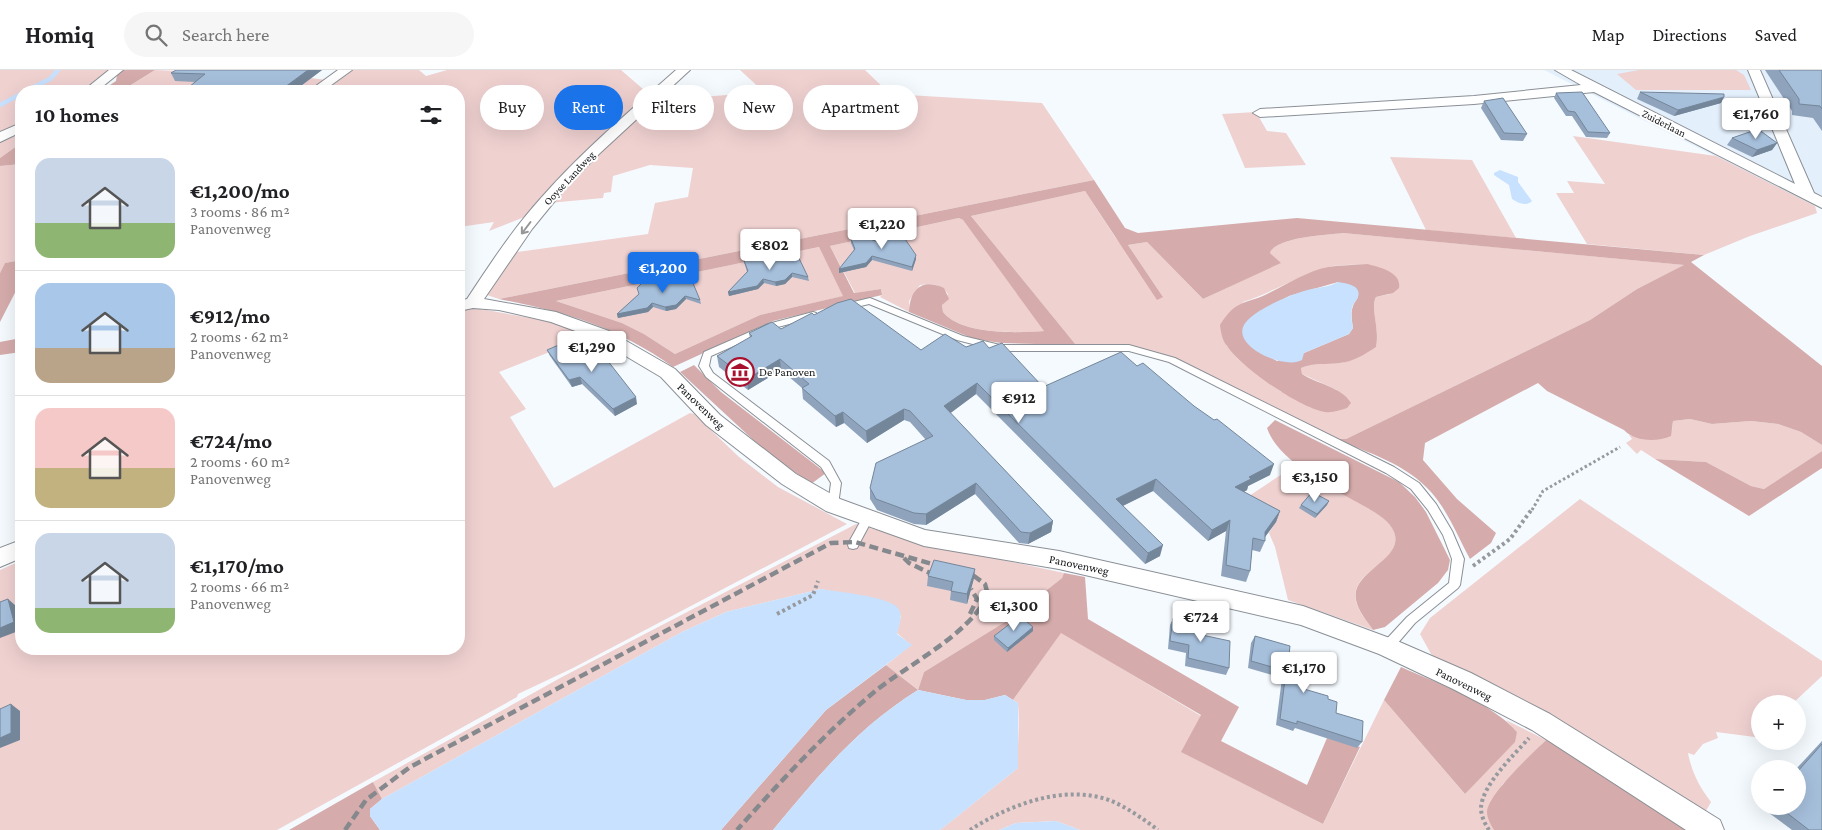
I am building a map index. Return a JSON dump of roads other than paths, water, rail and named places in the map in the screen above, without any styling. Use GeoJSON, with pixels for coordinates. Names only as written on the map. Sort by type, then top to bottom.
{"type":"FeatureCollection","features":[{"type":"Feature","properties":{"kind":"street"},"geometry":{"type":"LineString","coordinates":[[97,85],[117,70]]}},
{"type":"Feature","properties":{"kind":"street"},"geometry":{"type":"LineString","coordinates":[[324,85],[346,70]]}},
{"type":"Feature","properties":{"kind":"street","name":"Ooyse Landweg"},"geometry":{"type":"LineString","coordinates":[[466,305],[546,201],[595,150],[684,70]]}},
{"type":"Feature","properties":{"kind":"street","name":"Zuiderlaan"},"geometry":{"type":"LineString","coordinates":[[1561,70],[1822,203]]}},
{"type":"Feature","properties":{"kind":"street"},"geometry":{"type":"LineString","coordinates":[[1754,70],[1808,196]]}},
{"type":"Feature","properties":{"kind":"street"},"geometry":{"type":"LineString","coordinates":[[1260,113],[1455,101],[1595,88]]}},
{"type":"Feature","properties":{"kind":"street"},"geometry":{"type":"LineString","coordinates":[[0,138],[15,130]]}},
{"type":"Feature","properties":{"kind":"street","name":"Panovenweg"},"geometry":{"type":"LineString","coordinates":[[466,305],[499,305],[556,317],[603,335],[668,374],[713,420],[746,448],[789,479],[833,505],[868,518],[924,538],[1059,560],[1303,616],[1387,647],[1462,681],[1541,722],[1710,830]]}},
{"type":"Feature","properties":{"kind":"street"},"geometry":{"type":"LineString","coordinates":[[0,558],[15,552]]}},
{"type":"Feature","properties":{"kind":"lane"},"geometry":{"type":"LineString","coordinates":[[833,505],[836,482],[825,464],[709,375],[704,366],[707,354],[771,326],[870,301],[960,338],[1000,348],[1129,348],[1172,360],[1390,470],[1414,486],[1432,507],[1448,534],[1458,559],[1457,569],[1454,585],[1411,620],[1387,647]]}},
{"type":"Feature","properties":{"kind":"lane"},"geometry":{"type":"LineString","coordinates":[[853,545],[868,518]]}},
{"type":"Feature","properties":{"kind":"water"},"geometry":{"type":"Polygon","coordinates":[[[1500,170],[1518,177],[1518,182],[1532,201],[1530,203],[1519,203],[1512,199],[1509,185],[1494,175],[1494,173],[1500,170]]]}},
{"type":"Feature","properties":{"kind":"water"},"geometry":{"type":"Polygon","coordinates":[[[1338,282],[1352,285],[1359,293],[1352,308],[1353,328],[1349,334],[1304,353],[1302,360],[1294,362],[1273,359],[1253,348],[1246,341],[1242,333],[1244,325],[1254,314],[1298,293],[1338,282]]]}},
{"type":"Feature","properties":{"kind":"water"},"geometry":{"type":"Polygon","coordinates":[[[821,589],[872,597],[891,603],[897,607],[900,613],[897,634],[912,645],[826,710],[721,830],[380,830],[370,816],[370,809],[382,799],[682,632],[726,612],[821,589]]]}},
{"type":"Feature","properties":{"kind":"water"},"geometry":{"type":"Polygon","coordinates":[[[918,690],[966,700],[985,700],[1005,695],[1018,703],[1018,768],[940,830],[773,830],[806,790],[857,736],[918,690]]]}},
{"type":"Feature","properties":{"kind":"water"},"geometry":{"type":"Polygon","coordinates":[[[1056,821],[1080,830],[999,830],[1016,823],[1056,821]]]}},
{"type":"Feature","properties":{"kind":"waterway"},"geometry":{"type":"LineString","coordinates":[[38,85],[50,79],[58,70]]}},
{"type":"Feature","properties":{"kind":"waterway"},"geometry":{"type":"LineString","coordinates":[[0,105],[15,97]]}},
{"type":"Feature","properties":{"kind":"railway"},"geometry":{"type":"LineString","coordinates":[[345,830],[366,800],[410,767],[831,543],[855,542],[974,576],[985,584],[988,595],[979,610],[967,624],[887,682],[837,725],[737,830]]}},
{"type":"Feature","properties":{"kind":"railway"},"geometry":{"type":"LineString","coordinates":[[904,558],[909,563],[932,574]]}},
{"type":"Feature","properties":{"kind":"railway"},"geometry":{"type":"LineString","coordinates":[[970,614],[977,599],[971,589]]}},
{"type":"Feature","properties":{"kind":"place","name":"De Panoven"},"geometry":{"type":"Point","coordinates":[740,372]}}]}
